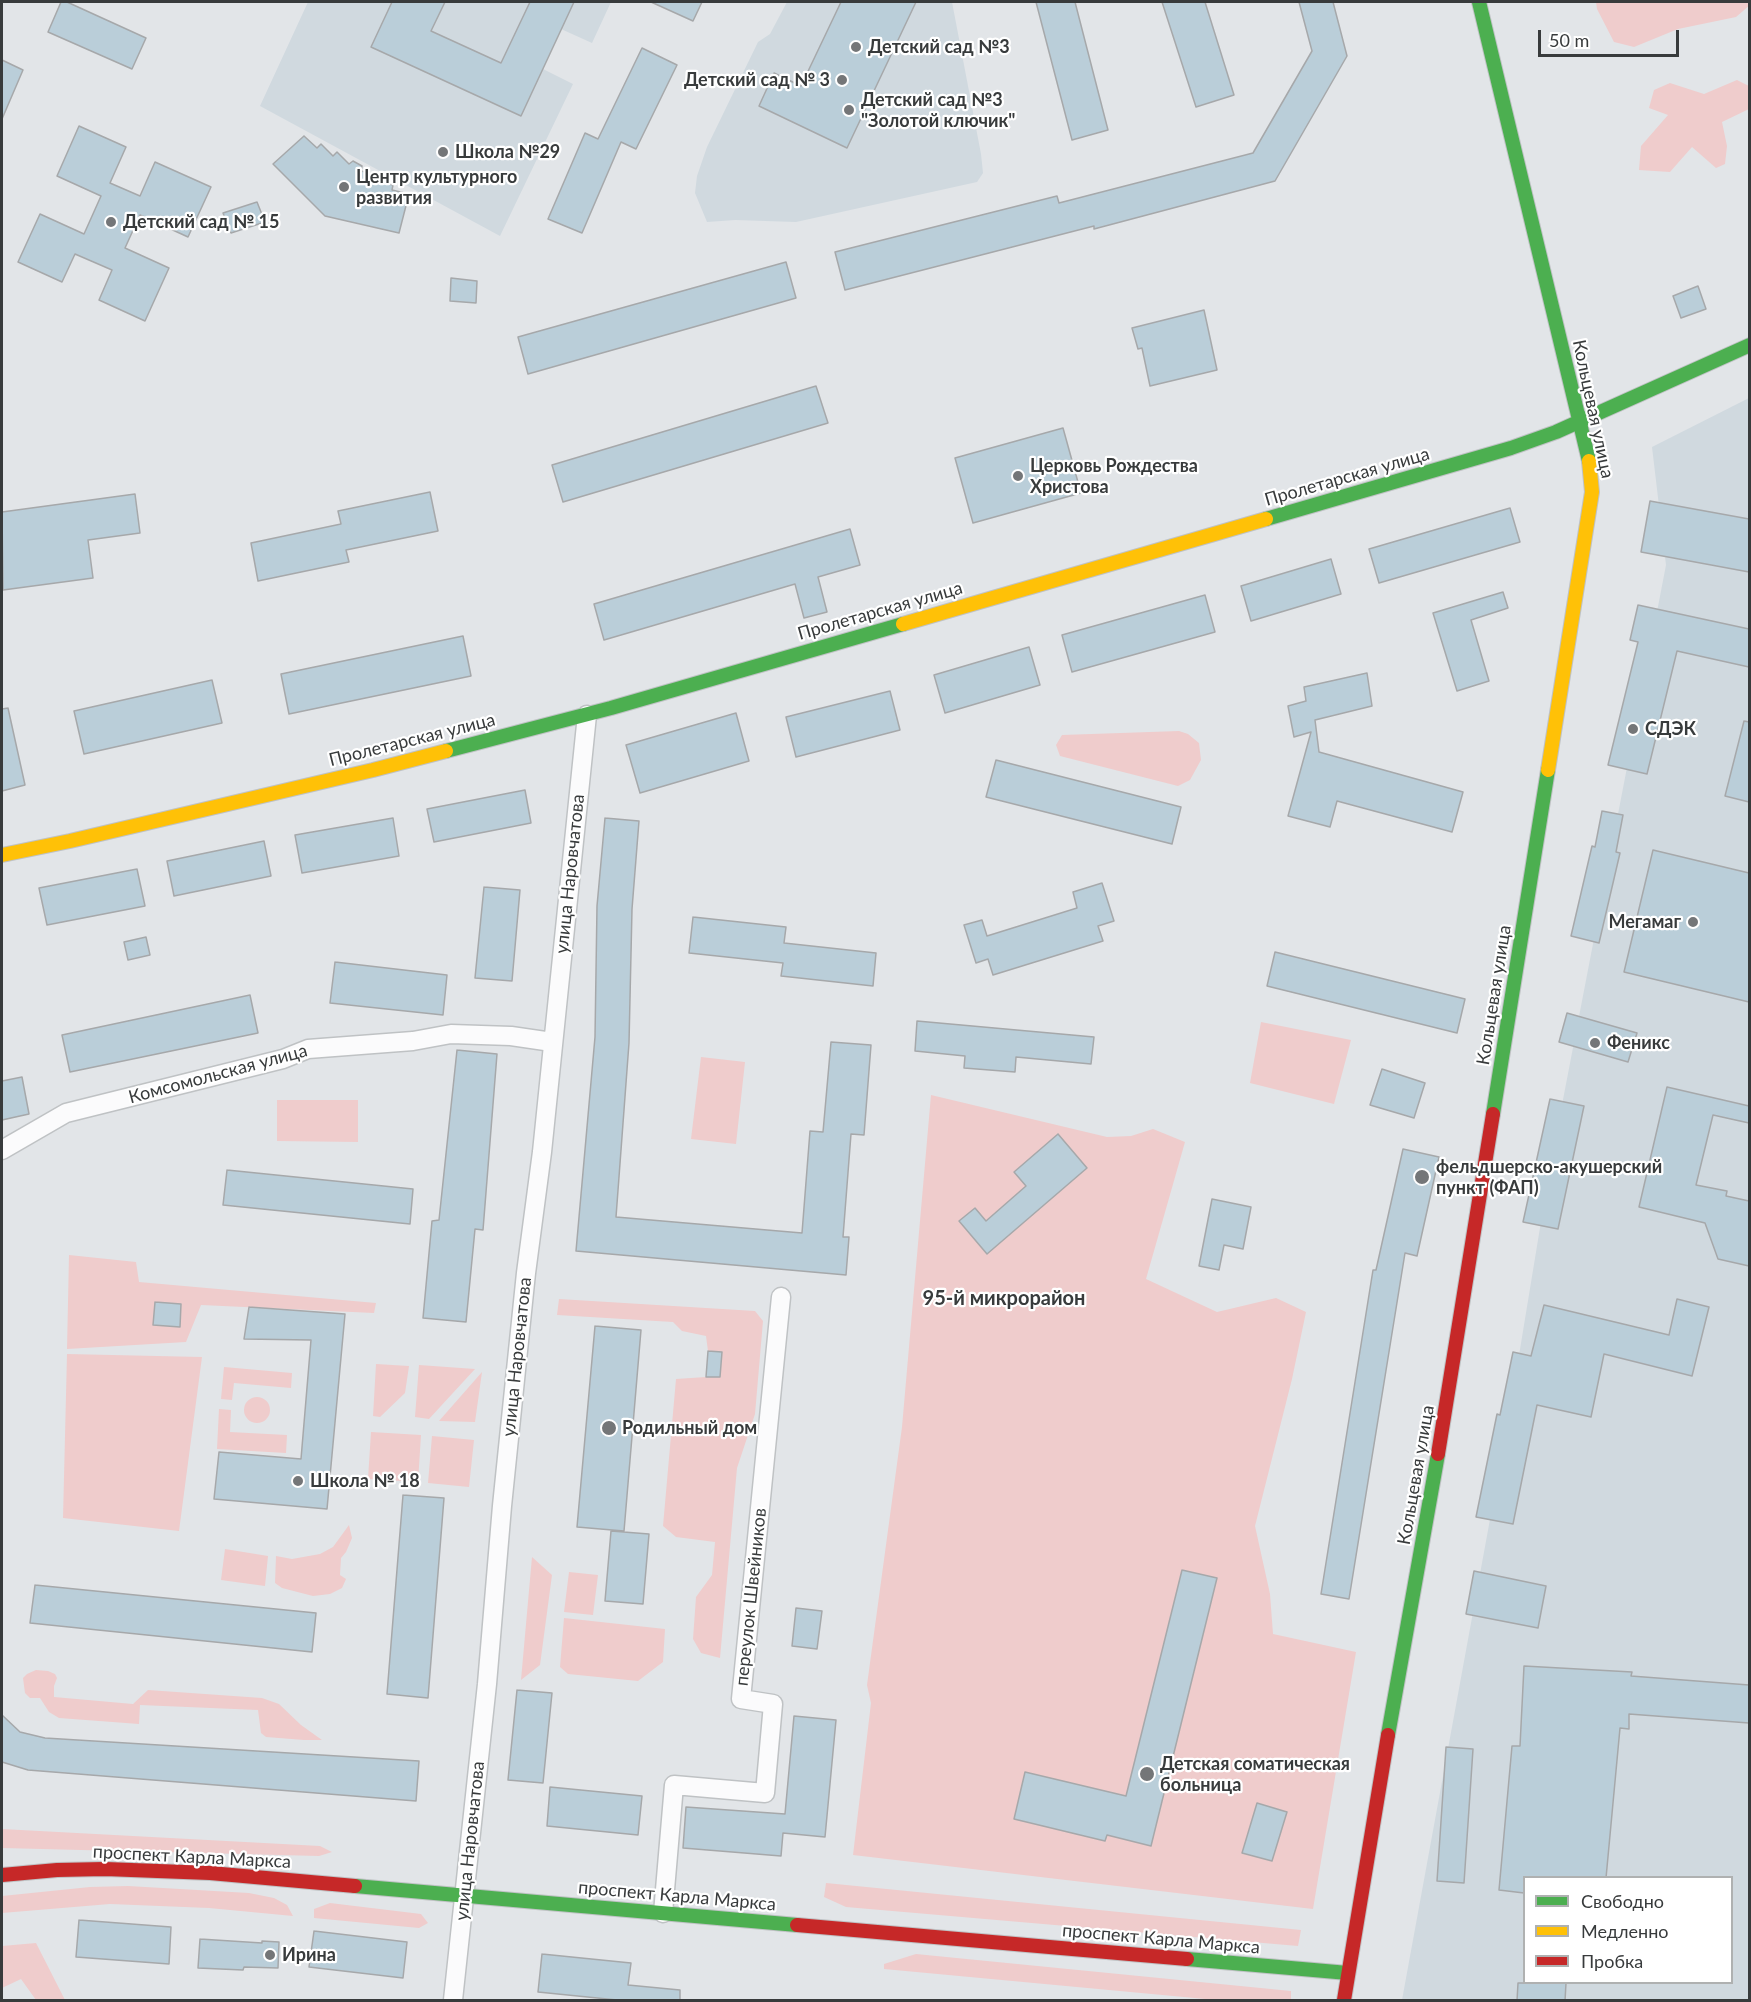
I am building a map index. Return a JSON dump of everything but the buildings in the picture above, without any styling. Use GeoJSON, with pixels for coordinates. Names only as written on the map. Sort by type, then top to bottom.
{"type":"FeatureCollection","features":[{"type":"Feature","properties":{"kind":"street","name":"Кольцевая улица"},"geometry":{"type":"LineString","coordinates":[[1344,2001],[1405,1636],[1431,1498],[1592,492],[1591,469],[1479,2]]}},
{"type":"Feature","properties":{"kind":"street","name":"Пролетарская улица"},"geometry":{"type":"LineString","coordinates":[[2,855],[373,770],[586,715],[1511,448],[1579,421],[1749,345]]}},
{"type":"Feature","properties":{"kind":"street","name":"улица Наровчатова"},"geometry":{"type":"LineString","coordinates":[[453,2001],[487,1684],[525,1273],[542,1152],[586,715]]}},
{"type":"Feature","properties":{"kind":"street","name":"Комсомольская улица"},"geometry":{"type":"LineString","coordinates":[[2,1150],[66,1113],[283,1059],[308,1049],[413,1041],[451,1034],[511,1036],[552,1042]]}},
{"type":"Feature","properties":{"kind":"street","name":"переулок Швейников"},"geometry":{"type":"LineString","coordinates":[[663,1913],[674,1785],[765,1793],[773,1704],[741,1699],[782,1297]]}},
{"type":"Feature","properties":{"kind":"street","name":"проспект Карла Маркса"},"geometry":{"type":"LineString","coordinates":[[2,1875],[66,1870],[166,1871],[257,1876],[1348,1973]]}},
{"type":"Feature","properties":{"kind":"shaded area","name":"Школа №29"},"geometry":{"type":"Polygon","coordinates":[[[308,2],[611,2],[592,43],[561,29],[543,69],[573,84],[500,236],[260,106],[308,2]]]}},
{"type":"Feature","properties":{"kind":"shaded area","name":"Детский сад №3 \"Золотой ключик\""},"geometry":{"type":"Polygon","coordinates":[[[787,2],[952,2],[981,154],[983,173],[977,182],[796,222],[735,220],[707,222],[695,193],[697,176],[707,147],[758,42],[770,34],[787,2]]]}},
{"type":"Feature","properties":{"kind":"shaded area"},"geometry":{"type":"Polygon","coordinates":[[[1596,2],[1749,2],[1750,5],[1736,17],[1678,29],[1634,47],[1614,42],[1597,9],[1596,2]]]}},
{"type":"Feature","properties":{"kind":"shaded area"},"geometry":{"type":"Polygon","coordinates":[[[1737,80],[1749,86],[1749,109],[1722,122],[1727,146],[1725,164],[1716,168],[1692,147],[1670,172],[1639,170],[1641,146],[1668,115],[1649,108],[1654,90],[1670,83],[1704,94],[1737,80]]]}},
{"type":"Feature","properties":{"kind":"shaded area"},"geometry":{"type":"Polygon","coordinates":[[[1749,398],[1749,2000],[1402,2000],[1510,1410],[1550,1167],[1666,565],[1652,447],[1749,398]]]}},
{"type":"Feature","properties":{"kind":"shaded area"},"geometry":{"type":"Polygon","coordinates":[[[1179,731],[1188,734],[1199,743],[1201,760],[1190,780],[1178,786],[1060,756],[1056,745],[1062,735],[1179,731]]]}},
{"type":"Feature","properties":{"kind":"shaded area"},"geometry":{"type":"Polygon","coordinates":[[[1261,1022],[1351,1040],[1334,1104],[1250,1083],[1261,1022]]]}},
{"type":"Feature","properties":{"kind":"shaded area"},"geometry":{"type":"Polygon","coordinates":[[[701,1057],[745,1062],[736,1144],[691,1139],[701,1057]]]}},
{"type":"Feature","properties":{"kind":"shaded area"},"geometry":{"type":"Polygon","coordinates":[[[931,1095],[1107,1137],[1131,1136],[1153,1129],[1185,1142],[1146,1279],[1217,1312],[1276,1298],[1306,1312],[1292,1379],[1255,1526],[1270,1594],[1273,1634],[1356,1652],[1313,1909],[853,1855],[871,1703],[867,1685],[902,1427],[931,1095]]]}},
{"type":"Feature","properties":{"kind":"shaded area"},"geometry":{"type":"Polygon","coordinates":[[[277,1100],[358,1100],[358,1142],[277,1141],[277,1100]]]}},
{"type":"Feature","properties":{"kind":"shaded area"},"geometry":{"type":"Polygon","coordinates":[[[69,1255],[136,1262],[139,1282],[376,1303],[374,1313],[201,1305],[186,1342],[67,1349],[69,1255]]]}},
{"type":"Feature","properties":{"kind":"shaded area"},"geometry":{"type":"Polygon","coordinates":[[[559,1299],[755,1311],[763,1321],[755,1414],[737,1468],[720,1658],[701,1653],[693,1639],[696,1597],[712,1575],[715,1542],[676,1537],[663,1526],[676,1379],[720,1377],[722,1352],[708,1351],[706,1336],[682,1331],[673,1322],[557,1315],[559,1299]]]}},
{"type":"Feature","properties":{"kind":"shaded area"},"geometry":{"type":"Polygon","coordinates":[[[67,1354],[202,1357],[179,1531],[63,1518],[67,1354]]]}},
{"type":"Feature","properties":{"kind":"shaded area"},"geometry":{"type":"Polygon","coordinates":[[[376,1364],[409,1366],[405,1393],[380,1417],[373,1416],[376,1364]]]}},
{"type":"Feature","properties":{"kind":"shaded area"},"geometry":{"type":"Polygon","coordinates":[[[419,1365],[475,1369],[429,1419],[415,1417],[419,1365]]]}},
{"type":"Feature","properties":{"kind":"shaded area"},"geometry":{"type":"Polygon","coordinates":[[[224,1367],[292,1373],[291,1388],[234,1383],[232,1400],[221,1399],[224,1367]]]}},
{"type":"Feature","properties":{"kind":"shaded area"},"geometry":{"type":"Polygon","coordinates":[[[482,1372],[475,1422],[439,1421],[482,1372]]]}},
{"type":"Feature","properties":{"kind":"shaded area"},"geometry":{"type":"Polygon","coordinates":[[[257,1397],[266,1401],[270,1410],[266,1419],[257,1423],[248,1419],[244,1410],[248,1401],[257,1397]]]}},
{"type":"Feature","properties":{"kind":"shaded area"},"geometry":{"type":"Polygon","coordinates":[[[219,1409],[231,1410],[230,1432],[287,1435],[286,1453],[217,1449],[219,1409]]]}},
{"type":"Feature","properties":{"kind":"shaded area"},"geometry":{"type":"Polygon","coordinates":[[[371,1432],[421,1435],[418,1482],[368,1479],[371,1432]]]}},
{"type":"Feature","properties":{"kind":"shaded area"},"geometry":{"type":"Polygon","coordinates":[[[432,1436],[474,1440],[469,1487],[428,1483],[432,1436]]]}},
{"type":"Feature","properties":{"kind":"shaded area"},"geometry":{"type":"Polygon","coordinates":[[[349,1525],[352,1538],[341,1558],[340,1575],[346,1579],[342,1588],[330,1594],[313,1596],[282,1588],[275,1583],[276,1556],[292,1559],[320,1554],[333,1547],[349,1525]]]}},
{"type":"Feature","properties":{"kind":"shaded area"},"geometry":{"type":"Polygon","coordinates":[[[225,1549],[268,1556],[265,1586],[221,1580],[225,1549]]]}},
{"type":"Feature","properties":{"kind":"shaded area"},"geometry":{"type":"Polygon","coordinates":[[[532,1557],[552,1575],[540,1665],[521,1680],[532,1557]]]}},
{"type":"Feature","properties":{"kind":"shaded area"},"geometry":{"type":"Polygon","coordinates":[[[569,1572],[598,1575],[593,1615],[564,1612],[569,1572]]]}},
{"type":"Feature","properties":{"kind":"shaded area"},"geometry":{"type":"Polygon","coordinates":[[[564,1618],[665,1629],[663,1662],[638,1681],[568,1674],[560,1667],[564,1618]]]}},
{"type":"Feature","properties":{"kind":"shaded area"},"geometry":{"type":"Polygon","coordinates":[[[36,1670],[55,1674],[57,1678],[54,1697],[133,1704],[148,1690],[262,1698],[279,1704],[301,1725],[322,1740],[266,1737],[261,1733],[258,1710],[140,1705],[139,1724],[59,1718],[49,1712],[40,1698],[30,1698],[25,1693],[23,1678],[36,1670]]]}},
{"type":"Feature","properties":{"kind":"shaded area"},"geometry":{"type":"Polygon","coordinates":[[[2,1829],[320,1846],[332,1852],[319,1856],[2,1848],[2,1829]]]}},
{"type":"Feature","properties":{"kind":"shaded area"},"geometry":{"type":"Polygon","coordinates":[[[826,1883],[1301,1930],[1298,1946],[846,1907],[824,1897],[826,1883]]]}},
{"type":"Feature","properties":{"kind":"shaded area"},"geometry":{"type":"Polygon","coordinates":[[[128,1886],[249,1893],[274,1898],[287,1905],[293,1916],[209,1908],[110,1904],[2,1913],[2,1896],[90,1887],[128,1886]]]}},
{"type":"Feature","properties":{"kind":"shaded area"},"geometry":{"type":"Polygon","coordinates":[[[330,1903],[421,1914],[428,1923],[419,1928],[314,1918],[314,1909],[330,1903]]]}},
{"type":"Feature","properties":{"kind":"shaded area"},"geometry":{"type":"Polygon","coordinates":[[[36,1943],[65,2000],[36,2000],[21,1979],[2,1988],[2,1946],[36,1943]]]}},
{"type":"Feature","properties":{"kind":"shaded area"},"geometry":{"type":"Polygon","coordinates":[[[916,1954],[1291,1991],[1291,2000],[1216,2000],[884,1969],[884,1964],[916,1954]]]}},
{"type":"Feature","properties":{"kind":"traffic: fast"},"geometry":{"type":"LineString","coordinates":[[1479,2],[1589,461]]}},
{"type":"Feature","properties":{"kind":"traffic: fast"},"geometry":{"type":"LineString","coordinates":[[1266,519],[1511,448],[1556,432],[1750,345]]}},
{"type":"Feature","properties":{"kind":"traffic: fast"},"geometry":{"type":"LineString","coordinates":[[446,751],[611,708],[903,624]]}},
{"type":"Feature","properties":{"kind":"traffic: fast"},"geometry":{"type":"LineString","coordinates":[[1493,1114],[1548,770]]}},
{"type":"Feature","properties":{"kind":"traffic: fast"},"geometry":{"type":"LineString","coordinates":[[1388,1735],[1438,1454]]}},
{"type":"Feature","properties":{"kind":"traffic: fast"},"geometry":{"type":"LineString","coordinates":[[355,1886],[797,1925]]}},
{"type":"Feature","properties":{"kind":"traffic: fast"},"geometry":{"type":"LineString","coordinates":[[1187,1959],[1348,1973]]}},
{"type":"Feature","properties":{"kind":"traffic: slow"},"geometry":{"type":"LineString","coordinates":[[1548,770],[1592,492],[1589,461]]}},
{"type":"Feature","properties":{"kind":"traffic: slow"},"geometry":{"type":"LineString","coordinates":[[903,624],[1266,519]]}},
{"type":"Feature","properties":{"kind":"traffic: slow"},"geometry":{"type":"LineString","coordinates":[[2,855],[70,841],[446,751]]}},
{"type":"Feature","properties":{"kind":"traffic: jam"},"geometry":{"type":"LineString","coordinates":[[1438,1454],[1493,1114]]}},
{"type":"Feature","properties":{"kind":"traffic: jam"},"geometry":{"type":"LineString","coordinates":[[1344,2000],[1388,1735]]}},
{"type":"Feature","properties":{"kind":"traffic: jam"},"geometry":{"type":"LineString","coordinates":[[2,1875],[105,1869],[210,1873],[355,1886]]}},
{"type":"Feature","properties":{"kind":"traffic: jam"},"geometry":{"type":"LineString","coordinates":[[797,1925],[1187,1959]]}},
{"type":"Feature","properties":{"kind":"place","name":"Детский сад №3"},"geometry":{"type":"Point","coordinates":[856,47]}},
{"type":"Feature","properties":{"kind":"place","name":"Детский сад № 3"},"geometry":{"type":"Point","coordinates":[842,80]}},
{"type":"Feature","properties":{"kind":"place","name":"Детский сад №3 \"Золотой ключик\""},"geometry":{"type":"Point","coordinates":[849,110]}},
{"type":"Feature","properties":{"kind":"place","name":"Школа №29"},"geometry":{"type":"Point","coordinates":[443,152]}},
{"type":"Feature","properties":{"kind":"place","name":"Центр культурного развития"},"geometry":{"type":"Point","coordinates":[344,187]}},
{"type":"Feature","properties":{"kind":"place","name":"Детский сад № 15"},"geometry":{"type":"Point","coordinates":[111,222]}},
{"type":"Feature","properties":{"kind":"place","name":"Церковь Рождества Христова"},"geometry":{"type":"Point","coordinates":[1018,476]}},
{"type":"Feature","properties":{"kind":"place","name":"СДЭК"},"geometry":{"type":"Point","coordinates":[1633,729]}},
{"type":"Feature","properties":{"kind":"place","name":"Мегамаг"},"geometry":{"type":"Point","coordinates":[1693,922]}},
{"type":"Feature","properties":{"kind":"place","name":"Феникс"},"geometry":{"type":"Point","coordinates":[1595,1043]}},
{"type":"Feature","properties":{"kind":"place","name":"фельдшерско-акушерский пункт (ФАП)"},"geometry":{"type":"Point","coordinates":[1422,1177]}},
{"type":"Feature","properties":{"kind":"place","name":"Родильный дом"},"geometry":{"type":"Point","coordinates":[609,1428]}},
{"type":"Feature","properties":{"kind":"place","name":"Школа № 18"},"geometry":{"type":"Point","coordinates":[298,1481]}},
{"type":"Feature","properties":{"kind":"place","name":"Детская соматическая больница"},"geometry":{"type":"Point","coordinates":[1147,1774]}},
{"type":"Feature","properties":{"kind":"place","name":"Ирина"},"geometry":{"type":"Point","coordinates":[270,1955]}},
{"type":"Feature","properties":{"kind":"district","name":"95-й микрорайон"},"geometry":{"type":"Point","coordinates":[1004,1299]}}]}
